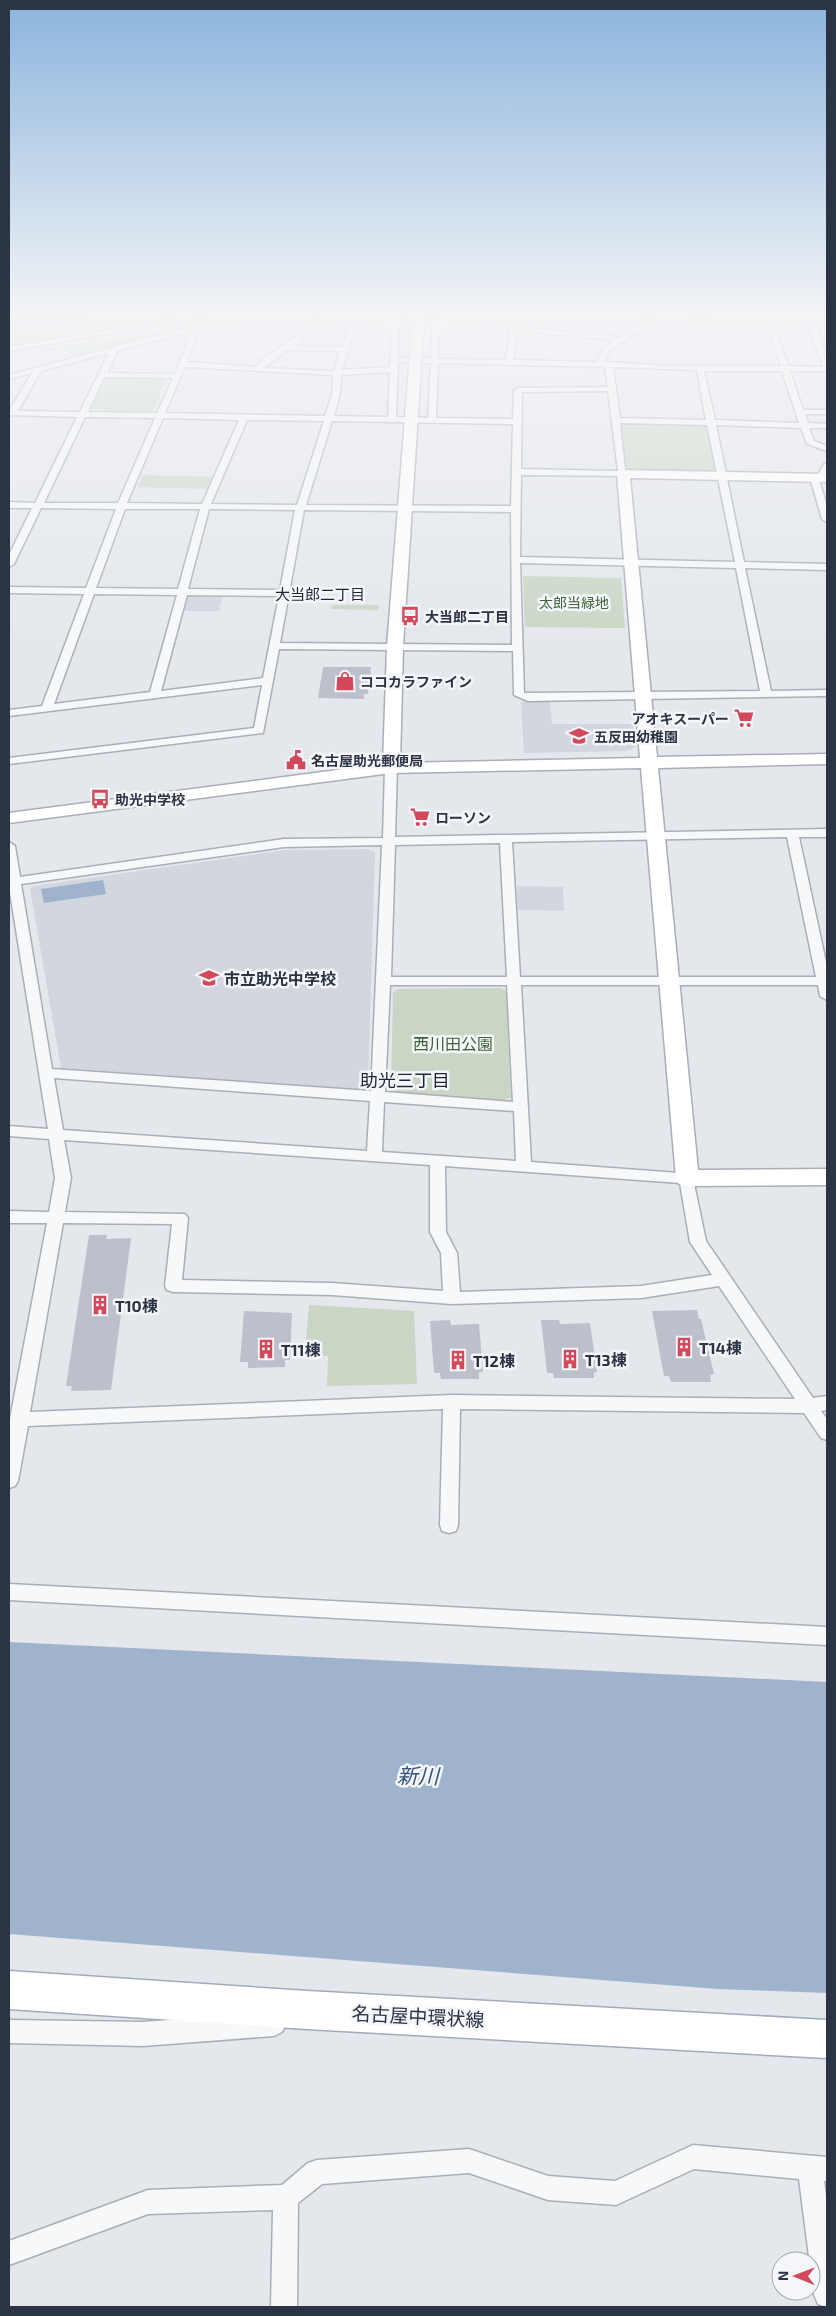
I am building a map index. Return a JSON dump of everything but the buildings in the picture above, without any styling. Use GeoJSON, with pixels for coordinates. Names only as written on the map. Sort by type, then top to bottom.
{"type":"FeatureCollection","features":[{"type":"Feature","properties":{"kind":"main road","name":"名古屋中環状線"},"geometry":{"type":"LineString","coordinates":[[9,1990],[306,2010],[827,2039]]}},
{"type":"Feature","properties":{"kind":"street"},"geometry":{"type":"LineString","coordinates":[[9,564],[77,425]]}},
{"type":"Feature","properties":{"kind":"street"},"geometry":{"type":"LineString","coordinates":[[47,708],[121,506],[155,425]]}},
{"type":"Feature","properties":{"kind":"street"},"geometry":{"type":"LineString","coordinates":[[155,695],[205,507],[240,425]]}},
{"type":"Feature","properties":{"kind":"street"},"geometry":{"type":"LineString","coordinates":[[9,761],[260,731],[300,508],[327,425]]}},
{"type":"Feature","properties":{"kind":"street"},"geometry":{"type":"LineString","coordinates":[[374,1157],[384,981],[395,647],[411,425]]}},
{"type":"Feature","properties":{"kind":"street"},"geometry":{"type":"LineString","coordinates":[[517,425],[515,560],[519,695],[528,698],[827,693]]}},
{"type":"Feature","properties":{"kind":"street"},"geometry":{"type":"LineString","coordinates":[[617,425],[632,562],[687,1178],[698,1242],[827,1433]]}},
{"type":"Feature","properties":{"kind":"street"},"geometry":{"type":"LineString","coordinates":[[711,425],[766,694]]}},
{"type":"Feature","properties":{"kind":"street"},"geometry":{"type":"LineString","coordinates":[[804,425],[810,442],[827,449]]}},
{"type":"Feature","properties":{"kind":"street"},"geometry":{"type":"LineString","coordinates":[[827,466],[821,478],[827,519]]}},
{"type":"Feature","properties":{"kind":"street"},"geometry":{"type":"LineString","coordinates":[[517,472],[821,478]]}},
{"type":"Feature","properties":{"kind":"street"},"geometry":{"type":"LineString","coordinates":[[9,506],[516,509]]}},
{"type":"Feature","properties":{"kind":"street"},"geometry":{"type":"LineString","coordinates":[[515,560],[827,567]]}},
{"type":"Feature","properties":{"kind":"street"},"geometry":{"type":"LineString","coordinates":[[9,590],[284,593]]}},
{"type":"Feature","properties":{"kind":"street"},"geometry":{"type":"LineString","coordinates":[[276,646],[518,648]]}},
{"type":"Feature","properties":{"kind":"street"},"geometry":{"type":"LineString","coordinates":[[9,713],[268,681]]}},
{"type":"Feature","properties":{"kind":"street"},"geometry":{"type":"LineString","coordinates":[[9,818],[391,768],[827,759]]}},
{"type":"Feature","properties":{"kind":"street"},"geometry":{"type":"LineString","coordinates":[[12,882],[284,843],[827,833]]}},
{"type":"Feature","properties":{"kind":"street"},"geometry":{"type":"LineString","coordinates":[[792,834],[827,996]]}},
{"type":"Feature","properties":{"kind":"street"},"geometry":{"type":"LineString","coordinates":[[506,839],[524,1168]]}},
{"type":"Feature","properties":{"kind":"street"},"geometry":{"type":"LineString","coordinates":[[9,846],[12,882],[63,1178],[54,1217],[9,1478]]}},
{"type":"Feature","properties":{"kind":"street"},"geometry":{"type":"LineString","coordinates":[[384,981],[824,981]]}},
{"type":"Feature","properties":{"kind":"street"},"geometry":{"type":"LineString","coordinates":[[46,1074],[521,1107]]}},
{"type":"Feature","properties":{"kind":"street"},"geometry":{"type":"LineString","coordinates":[[9,1131],[687,1178],[827,1177]]}},
{"type":"Feature","properties":{"kind":"street"},"geometry":{"type":"LineString","coordinates":[[437,1162],[438,1232],[449,1253],[452,1298]]}},
{"type":"Feature","properties":{"kind":"street"},"geometry":{"type":"LineString","coordinates":[[9,1217],[180,1218],[173,1286],[332,1289],[452,1298],[641,1292],[722,1280]]}},
{"type":"Feature","properties":{"kind":"street"},"geometry":{"type":"LineString","coordinates":[[19,1420],[452,1402],[808,1406],[827,1403]]}},
{"type":"Feature","properties":{"kind":"street"},"geometry":{"type":"LineString","coordinates":[[449,1525],[452,1402]]}},
{"type":"Feature","properties":{"kind":"street"},"geometry":{"type":"LineString","coordinates":[[9,1592],[827,1636]]}},
{"type":"Feature","properties":{"kind":"street"},"geometry":{"type":"LineString","coordinates":[[9,2032],[143,2034],[280,2024],[306,2010]]}},
{"type":"Feature","properties":{"kind":"street"},"geometry":{"type":"LineString","coordinates":[[9,2252],[148,2202],[286,2197],[317,2172],[469,2161],[548,2188],[616,2192],[693,2157],[818,2168],[827,2295]]}},
{"type":"Feature","properties":{"kind":"street"},"geometry":{"type":"LineString","coordinates":[[284,2307],[286,2197]]}},
{"type":"Feature","properties":{"kind":"shaded area"},"geometry":{"type":"Polygon","coordinates":[[[191,595],[223,595],[219,611],[184,611],[187,597],[191,595]]]}},
{"type":"Feature","properties":{"kind":"shaded area","name":"五反田幼稚園"},"geometry":{"type":"Polygon","coordinates":[[[521,702],[550,702],[552,724],[633,724],[635,747],[627,751],[524,753],[521,702]]]}},
{"type":"Feature","properties":{"kind":"shaded area","name":"市立助光中学校"},"geometry":{"type":"Polygon","coordinates":[[[368,849],[375,852],[368,1087],[360,1091],[61,1068],[30,888],[285,850],[368,849]]]}},
{"type":"Feature","properties":{"kind":"shaded area"},"geometry":{"type":"Polygon","coordinates":[[[517,886],[563,887],[564,911],[518,910],[517,886]]]}},
{"type":"Feature","properties":{"kind":"green space"},"geometry":{"type":"Polygon","coordinates":[[[622,425],[706,425],[714,469],[708,472],[630,470],[627,468],[622,425]]]}},
{"type":"Feature","properties":{"kind":"green space"},"geometry":{"type":"Polygon","coordinates":[[[143,475],[212,477],[207,489],[138,487],[143,475]]]}},
{"type":"Feature","properties":{"kind":"green space","name":"太郎当緑地"},"geometry":{"type":"Polygon","coordinates":[[[523,576],[621,578],[625,628],[525,627],[523,576]]]}},
{"type":"Feature","properties":{"kind":"green space"},"geometry":{"type":"Polygon","coordinates":[[[332,605],[379,605],[378,610],[331,609],[332,605]]]}},
{"type":"Feature","properties":{"kind":"green space","name":"西川田公園"},"geometry":{"type":"Polygon","coordinates":[[[500,988],[506,991],[511,1097],[503,1101],[397,1094],[391,1091],[393,992],[398,989],[500,988]]]}},
{"type":"Feature","properties":{"kind":"green space"},"geometry":{"type":"Polygon","coordinates":[[[309,1305],[414,1311],[417,1384],[327,1386],[328,1356],[305,1355],[309,1305]]]}},
{"type":"Feature","properties":{"kind":"water"},"geometry":{"type":"Polygon","coordinates":[[[103,880],[106,894],[44,903],[41,889],[103,880]]]}},
{"type":"Feature","properties":{"kind":"water","name":"新川"},"geometry":{"type":"Polygon","coordinates":[[[9,1642],[827,1682],[827,1993],[718,1989],[9,1934],[9,1642]]]}},
{"type":"Feature","properties":{"kind":"place","name":"大当郎二丁目"},"geometry":{"type":"Point","coordinates":[410,616]}},
{"type":"Feature","properties":{"kind":"place","name":"ココカラファイン"},"geometry":{"type":"Point","coordinates":[345,681]}},
{"type":"Feature","properties":{"kind":"place","name":"アオキスーパー"},"geometry":{"type":"Point","coordinates":[744,718]}},
{"type":"Feature","properties":{"kind":"place","name":"五反田幼稚園"},"geometry":{"type":"Point","coordinates":[579,736]}},
{"type":"Feature","properties":{"kind":"place","name":"名古屋助光郵便局"},"geometry":{"type":"Point","coordinates":[296,760]}},
{"type":"Feature","properties":{"kind":"place","name":"助光中学校"},"geometry":{"type":"Point","coordinates":[100,799]}},
{"type":"Feature","properties":{"kind":"place","name":"ローソン"},"geometry":{"type":"Point","coordinates":[420,817]}},
{"type":"Feature","properties":{"kind":"place","name":"市立助光中学校"},"geometry":{"type":"Point","coordinates":[209,978]}},
{"type":"Feature","properties":{"kind":"place","name":"T10棟"},"geometry":{"type":"Point","coordinates":[100,1305]}},
{"type":"Feature","properties":{"kind":"place","name":"T14棟"},"geometry":{"type":"Point","coordinates":[684,1347]}},
{"type":"Feature","properties":{"kind":"place","name":"T11棟"},"geometry":{"type":"Point","coordinates":[266,1349]}},
{"type":"Feature","properties":{"kind":"place","name":"T13棟"},"geometry":{"type":"Point","coordinates":[570,1359]}},
{"type":"Feature","properties":{"kind":"place","name":"T12棟"},"geometry":{"type":"Point","coordinates":[458,1360]}},
{"type":"Feature","properties":{"kind":"district","name":"大当郎二丁目"},"geometry":{"type":"Point","coordinates":[320,594]}},
{"type":"Feature","properties":{"kind":"district","name":"助光三丁目"},"geometry":{"type":"Point","coordinates":[405,1080]}}]}
